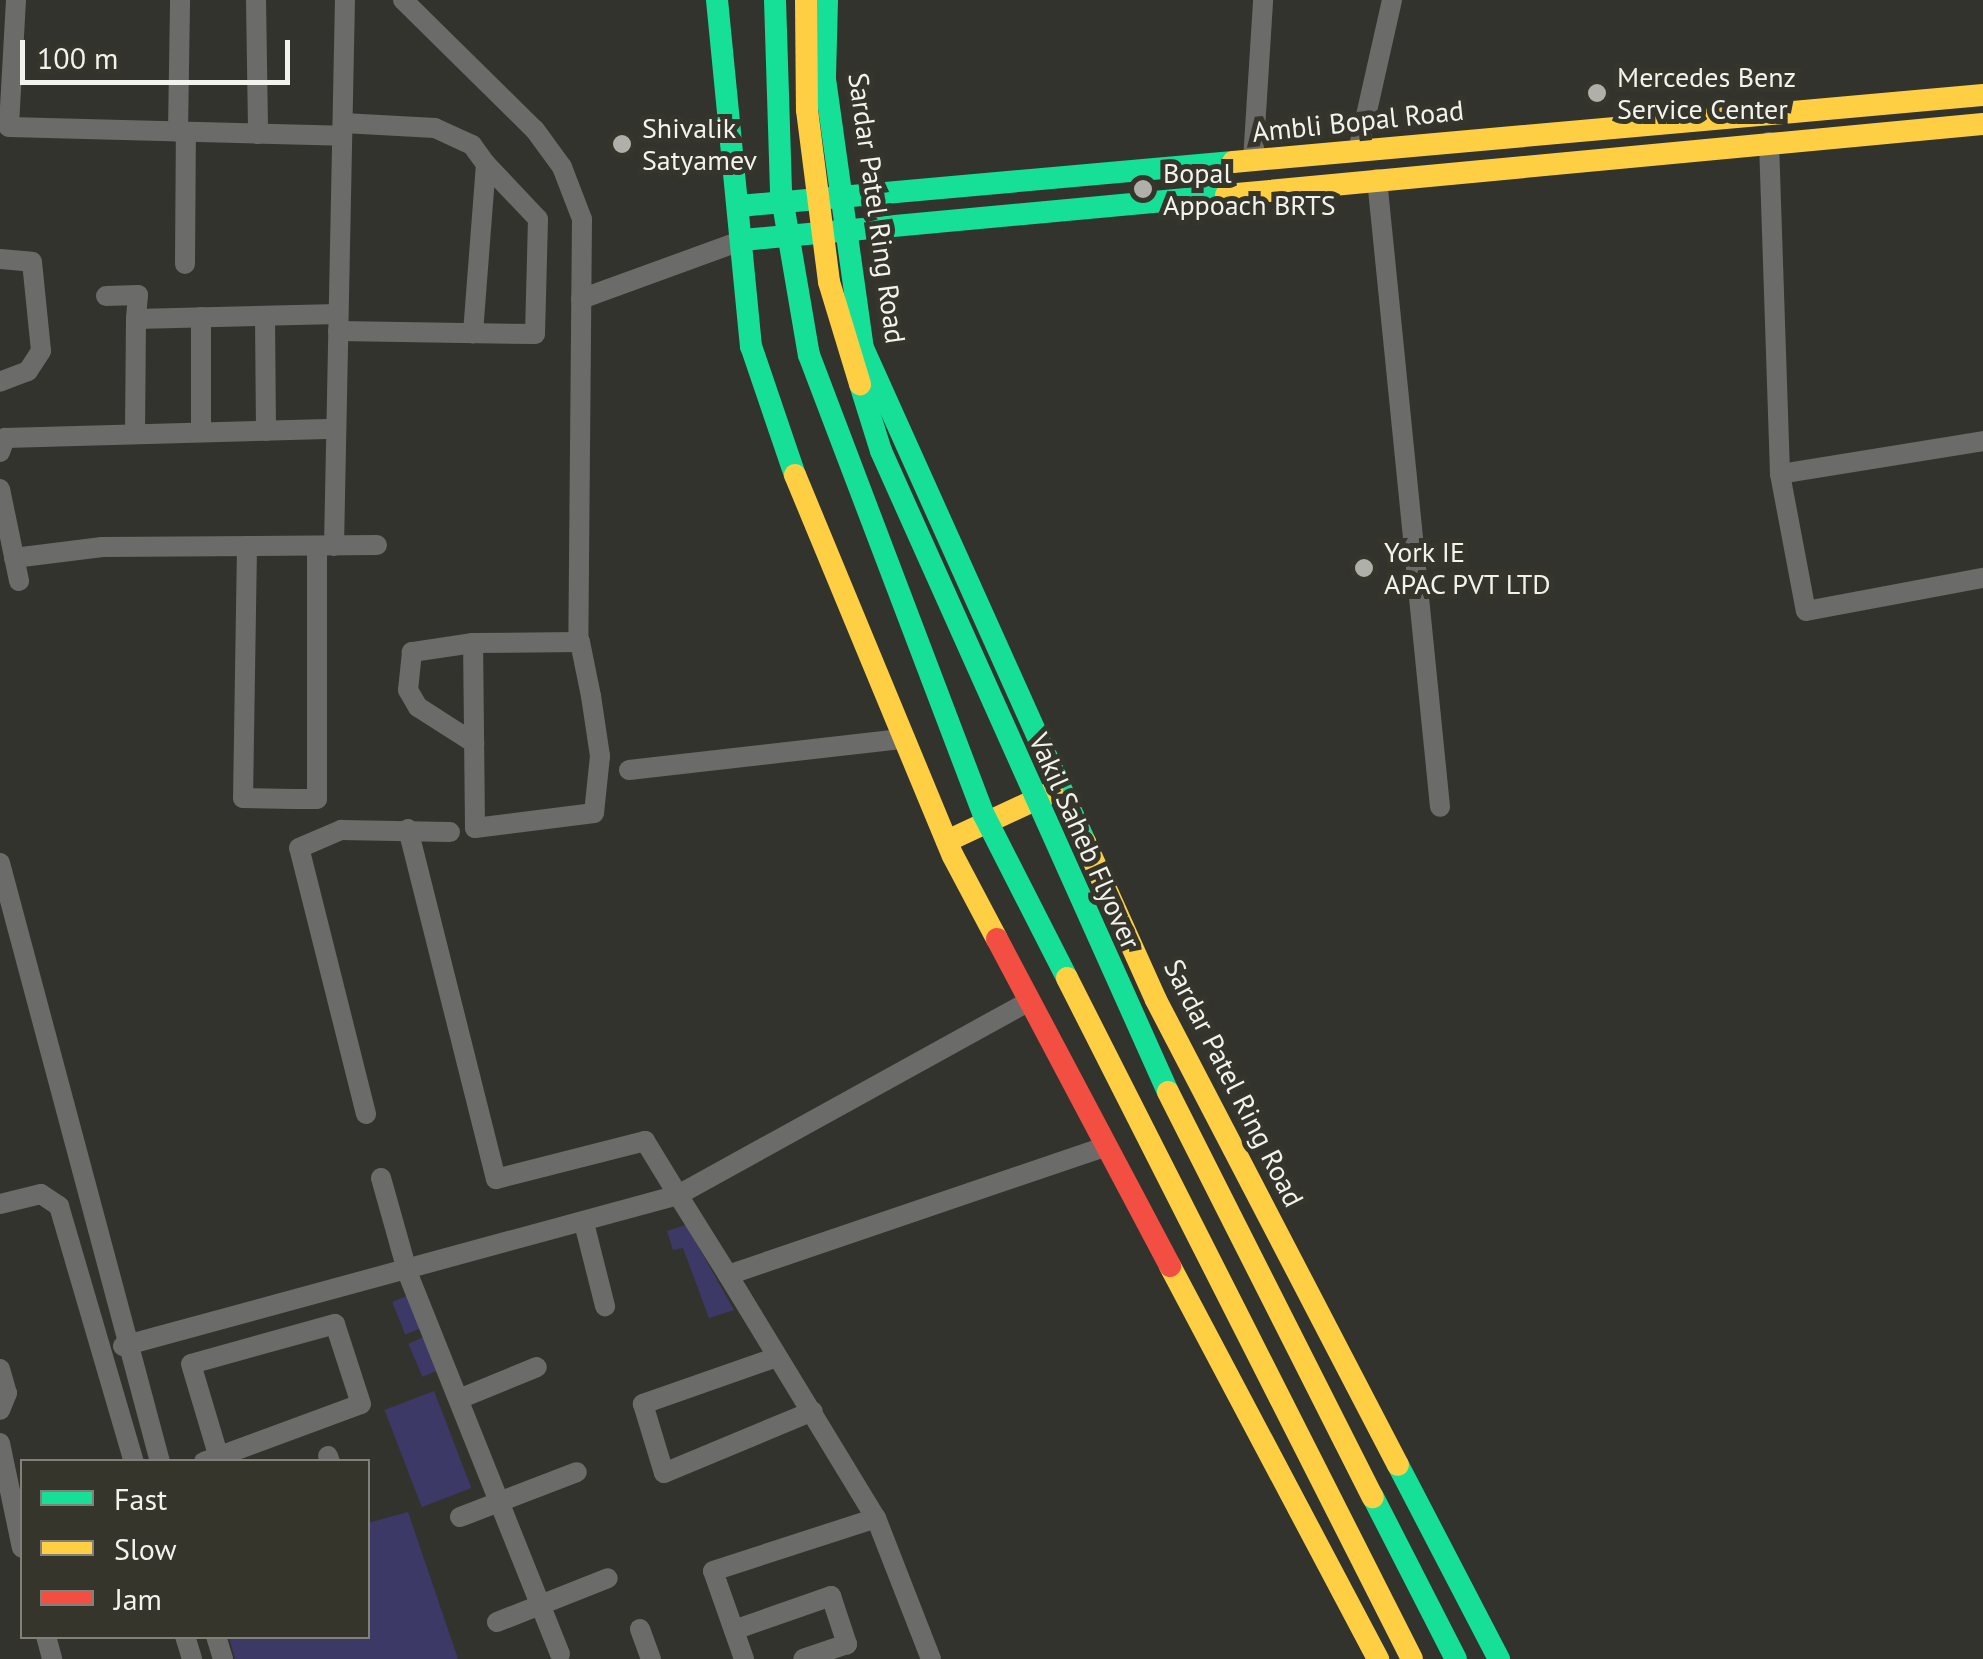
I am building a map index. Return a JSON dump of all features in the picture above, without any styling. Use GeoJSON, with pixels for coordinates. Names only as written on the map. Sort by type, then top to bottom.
{"type":"FeatureCollection","features":[{"type":"Feature","properties":{"kind":"main road"},"geometry":{"type":"LineString","coordinates":[[717,0],[744,240],[751,346],[810,520],[946,841],[1378,1659]]}},
{"type":"Feature","properties":{"kind":"main road"},"geometry":{"type":"LineString","coordinates":[[775,0],[780,192],[809,355],[845,468],[984,815],[1412,1659]]}},
{"type":"Feature","properties":{"kind":"main road","name":"Vakil Saheb Flyover"},"geometry":{"type":"LineString","coordinates":[[806,0],[808,110],[829,282],[881,451],[1140,1040],[1456,1659]]}},
{"type":"Feature","properties":{"kind":"main road","name":"Sardar Patel Ring Road"},"geometry":{"type":"LineString","coordinates":[[827,0],[825,79],[863,348],[1156,1000],[1500,1659]]}},
{"type":"Feature","properties":{"kind":"main road","name":"Ambli Bopal Road"},"geometry":{"type":"LineString","coordinates":[[739,206],[842,200],[1983,95]]}},
{"type":"Feature","properties":{"kind":"main road","name":"Ambli Bopal Road"},"geometry":{"type":"LineString","coordinates":[[744,240],[1983,124]]}},
{"type":"Feature","properties":{"kind":"main road"},"geometry":{"type":"LineString","coordinates":[[946,841],[1062,787]]}},
{"type":"Feature","properties":{"kind":"street"},"geometry":{"type":"LineString","coordinates":[[16,0],[9,127],[258,134],[435,128],[472,144],[538,219],[535,334],[472,334],[265,316],[136,319]]}},
{"type":"Feature","properties":{"kind":"street"},"geometry":{"type":"LineString","coordinates":[[180,0],[185,264]]}},
{"type":"Feature","properties":{"kind":"street"},"geometry":{"type":"LineString","coordinates":[[256,0],[258,134]]}},
{"type":"Feature","properties":{"kind":"street"},"geometry":{"type":"LineString","coordinates":[[246,546],[243,798],[318,798],[325,546],[336,428],[345,0]]}},
{"type":"Feature","properties":{"kind":"street"},"geometry":{"type":"LineString","coordinates":[[403,0],[562,167],[582,219],[580,642],[600,756],[594,813],[475,828],[473,644]]}},
{"type":"Feature","properties":{"kind":"street"},"geometry":{"type":"LineString","coordinates":[[1252,161],[1263,0]]}},
{"type":"Feature","properties":{"kind":"street"},"geometry":{"type":"LineString","coordinates":[[1358,151],[1392,0]]}},
{"type":"Feature","properties":{"kind":"street"},"geometry":{"type":"LineString","coordinates":[[1770,142],[1780,474],[1806,611],[1983,578]]}},
{"type":"Feature","properties":{"kind":"street"},"geometry":{"type":"LineString","coordinates":[[472,334],[486,164]]}},
{"type":"Feature","properties":{"kind":"street"},"geometry":{"type":"LineString","coordinates":[[1376,179],[1440,807]]}},
{"type":"Feature","properties":{"kind":"street"},"geometry":{"type":"LineString","coordinates":[[581,300],[744,240]]}},
{"type":"Feature","properties":{"kind":"street"},"geometry":{"type":"LineString","coordinates":[[0,259],[32,262],[41,352],[28,371],[0,382]]}},
{"type":"Feature","properties":{"kind":"street"},"geometry":{"type":"LineString","coordinates":[[106,296],[138,295],[135,434]]}},
{"type":"Feature","properties":{"kind":"street"},"geometry":{"type":"LineString","coordinates":[[265,316],[266,431]]}},
{"type":"Feature","properties":{"kind":"street"},"geometry":{"type":"LineString","coordinates":[[201,317],[201,432]]}},
{"type":"Feature","properties":{"kind":"street"},"geometry":{"type":"LineString","coordinates":[[0,452],[5,438],[336,428]]}},
{"type":"Feature","properties":{"kind":"street"},"geometry":{"type":"LineString","coordinates":[[1780,474],[1983,441]]}},
{"type":"Feature","properties":{"kind":"street"},"geometry":{"type":"LineString","coordinates":[[0,489],[18,581]]}},
{"type":"Feature","properties":{"kind":"street"},"geometry":{"type":"LineString","coordinates":[[14,558],[246,546],[378,545]]}},
{"type":"Feature","properties":{"kind":"street"},"geometry":{"type":"LineString","coordinates":[[474,743],[418,707],[408,690],[412,652],[473,644],[580,642]]}},
{"type":"Feature","properties":{"kind":"street"},"geometry":{"type":"LineString","coordinates":[[629,770],[904,739]]}},
{"type":"Feature","properties":{"kind":"street"},"geometry":{"type":"LineString","coordinates":[[408,829],[496,1179],[645,1142],[728,1274],[774,1358],[813,1412],[876,1518],[931,1659]]}},
{"type":"Feature","properties":{"kind":"street"},"geometry":{"type":"LineString","coordinates":[[366,1114],[299,848],[341,830],[450,832]]}},
{"type":"Feature","properties":{"kind":"street"},"geometry":{"type":"LineString","coordinates":[[0,863],[10,931],[123,1346],[159,1459]]}},
{"type":"Feature","properties":{"kind":"street"},"geometry":{"type":"LineString","coordinates":[[123,1346],[408,1274],[678,1195],[1030,1001]]}},
{"type":"Feature","properties":{"kind":"street"},"geometry":{"type":"LineString","coordinates":[[728,1274],[1106,1146]]}},
{"type":"Feature","properties":{"kind":"street"},"geometry":{"type":"LineString","coordinates":[[381,1178],[408,1274],[560,1654]]}},
{"type":"Feature","properties":{"kind":"street"},"geometry":{"type":"LineString","coordinates":[[0,1204],[41,1194],[59,1206],[132,1459]]}},
{"type":"Feature","properties":{"kind":"street"},"geometry":{"type":"LineString","coordinates":[[584,1223],[606,1306]]}},
{"type":"Feature","properties":{"kind":"street"},"geometry":{"type":"LineString","coordinates":[[335,1324],[361,1404],[211,1456],[191,1364],[335,1324]]}},
{"type":"Feature","properties":{"kind":"street"},"geometry":{"type":"LineString","coordinates":[[774,1358],[643,1404],[664,1473],[813,1412]]}},
{"type":"Feature","properties":{"kind":"street"},"geometry":{"type":"LineString","coordinates":[[459,1399],[537,1367]]}},
{"type":"Feature","properties":{"kind":"street"},"geometry":{"type":"LineString","coordinates":[[0,1369],[7,1392],[0,1410]]}},
{"type":"Feature","properties":{"kind":"street"},"geometry":{"type":"LineString","coordinates":[[0,1443],[16,1496],[20,1531]]}},
{"type":"Feature","properties":{"kind":"street"},"geometry":{"type":"LineString","coordinates":[[460,1517],[578,1472]]}},
{"type":"Feature","properties":{"kind":"street"},"geometry":{"type":"LineString","coordinates":[[744,1659],[713,1571],[876,1518]]}},
{"type":"Feature","properties":{"kind":"street"},"geometry":{"type":"LineString","coordinates":[[498,1622],[608,1578]]}},
{"type":"Feature","properties":{"kind":"street"},"geometry":{"type":"LineString","coordinates":[[734,1630],[831,1596],[847,1644],[803,1659]]}},
{"type":"Feature","properties":{"kind":"street"},"geometry":{"type":"LineString","coordinates":[[640,1629],[651,1659]]}},
{"type":"Feature","properties":{"kind":"shaded area"},"geometry":{"type":"Polygon","coordinates":[[[686,1225],[734,1310],[709,1318],[683,1248],[673,1250],[667,1231],[686,1225]]]}},
{"type":"Feature","properties":{"kind":"shaded area"},"geometry":{"type":"Polygon","coordinates":[[[407,1296],[420,1328],[405,1334],[392,1302],[407,1296]]]}},
{"type":"Feature","properties":{"kind":"shaded area"},"geometry":{"type":"Polygon","coordinates":[[[424,1337],[438,1370],[422,1377],[408,1344],[424,1337]]]}},
{"type":"Feature","properties":{"kind":"shaded area"},"geometry":{"type":"Polygon","coordinates":[[[434,1391],[471,1488],[422,1507],[385,1410],[434,1391]]]}},
{"type":"Feature","properties":{"kind":"shaded area"},"geometry":{"type":"Polygon","coordinates":[[[408,1512],[458,1659],[235,1659],[230,1639],[370,1639],[370,1522],[408,1512]]]}},
{"type":"Feature","properties":{"kind":"traffic: fast"},"geometry":{"type":"LineString","coordinates":[[717,0],[751,346],[795,475]]}},
{"type":"Feature","properties":{"kind":"traffic: fast"},"geometry":{"type":"LineString","coordinates":[[775,0],[781,192],[809,355],[984,815],[1067,978]]}},
{"type":"Feature","properties":{"kind":"traffic: fast"},"geometry":{"type":"LineString","coordinates":[[827,0],[825,79],[863,348],[1085,842]]}},
{"type":"Feature","properties":{"kind":"traffic: fast"},"geometry":{"type":"LineString","coordinates":[[739,206],[1233,162]]}},
{"type":"Feature","properties":{"kind":"traffic: fast"},"geometry":{"type":"LineString","coordinates":[[743,240],[1226,195]]}},
{"type":"Feature","properties":{"kind":"traffic: fast"},"geometry":{"type":"LineString","coordinates":[[860,384],[881,451],[1168,1092]]}},
{"type":"Feature","properties":{"kind":"traffic: fast"},"geometry":{"type":"LineString","coordinates":[[1398,1465],[1499,1659]]}},
{"type":"Feature","properties":{"kind":"traffic: fast"},"geometry":{"type":"LineString","coordinates":[[1373,1497],[1456,1659]]}},
{"type":"Feature","properties":{"kind":"traffic: slow"},"geometry":{"type":"LineString","coordinates":[[806,0],[807,110],[829,282],[860,384]]}},
{"type":"Feature","properties":{"kind":"traffic: slow"},"geometry":{"type":"LineString","coordinates":[[1233,162],[1983,95]]}},
{"type":"Feature","properties":{"kind":"traffic: slow"},"geometry":{"type":"LineString","coordinates":[[1226,195],[1983,124]]}},
{"type":"Feature","properties":{"kind":"traffic: slow"},"geometry":{"type":"LineString","coordinates":[[795,475],[953,856],[997,939]]}},
{"type":"Feature","properties":{"kind":"traffic: slow"},"geometry":{"type":"LineString","coordinates":[[947,841],[1052,792]]}},
{"type":"Feature","properties":{"kind":"traffic: slow"},"geometry":{"type":"LineString","coordinates":[[1085,842],[1156,1000],[1398,1465]]}},
{"type":"Feature","properties":{"kind":"traffic: slow"},"geometry":{"type":"LineString","coordinates":[[1067,978],[1412,1659]]}},
{"type":"Feature","properties":{"kind":"traffic: slow"},"geometry":{"type":"LineString","coordinates":[[1168,1092],[1373,1497]]}},
{"type":"Feature","properties":{"kind":"traffic: slow"},"geometry":{"type":"LineString","coordinates":[[1170,1266],[1378,1659]]}},
{"type":"Feature","properties":{"kind":"traffic: jam"},"geometry":{"type":"LineString","coordinates":[[997,939],[1170,1266]]}},
{"type":"Feature","properties":{"kind":"place","name":"Mercedes Benz Service Center"},"geometry":{"type":"Point","coordinates":[1597,93]}},
{"type":"Feature","properties":{"kind":"place","name":"Shivalik Satyamev"},"geometry":{"type":"Point","coordinates":[622,144]}},
{"type":"Feature","properties":{"kind":"place","name":"Bopal Appoach BRTS"},"geometry":{"type":"Point","coordinates":[1143,189]}},
{"type":"Feature","properties":{"kind":"place","name":"York IE APAC PVT LTD"},"geometry":{"type":"Point","coordinates":[1364,568]}}]}
